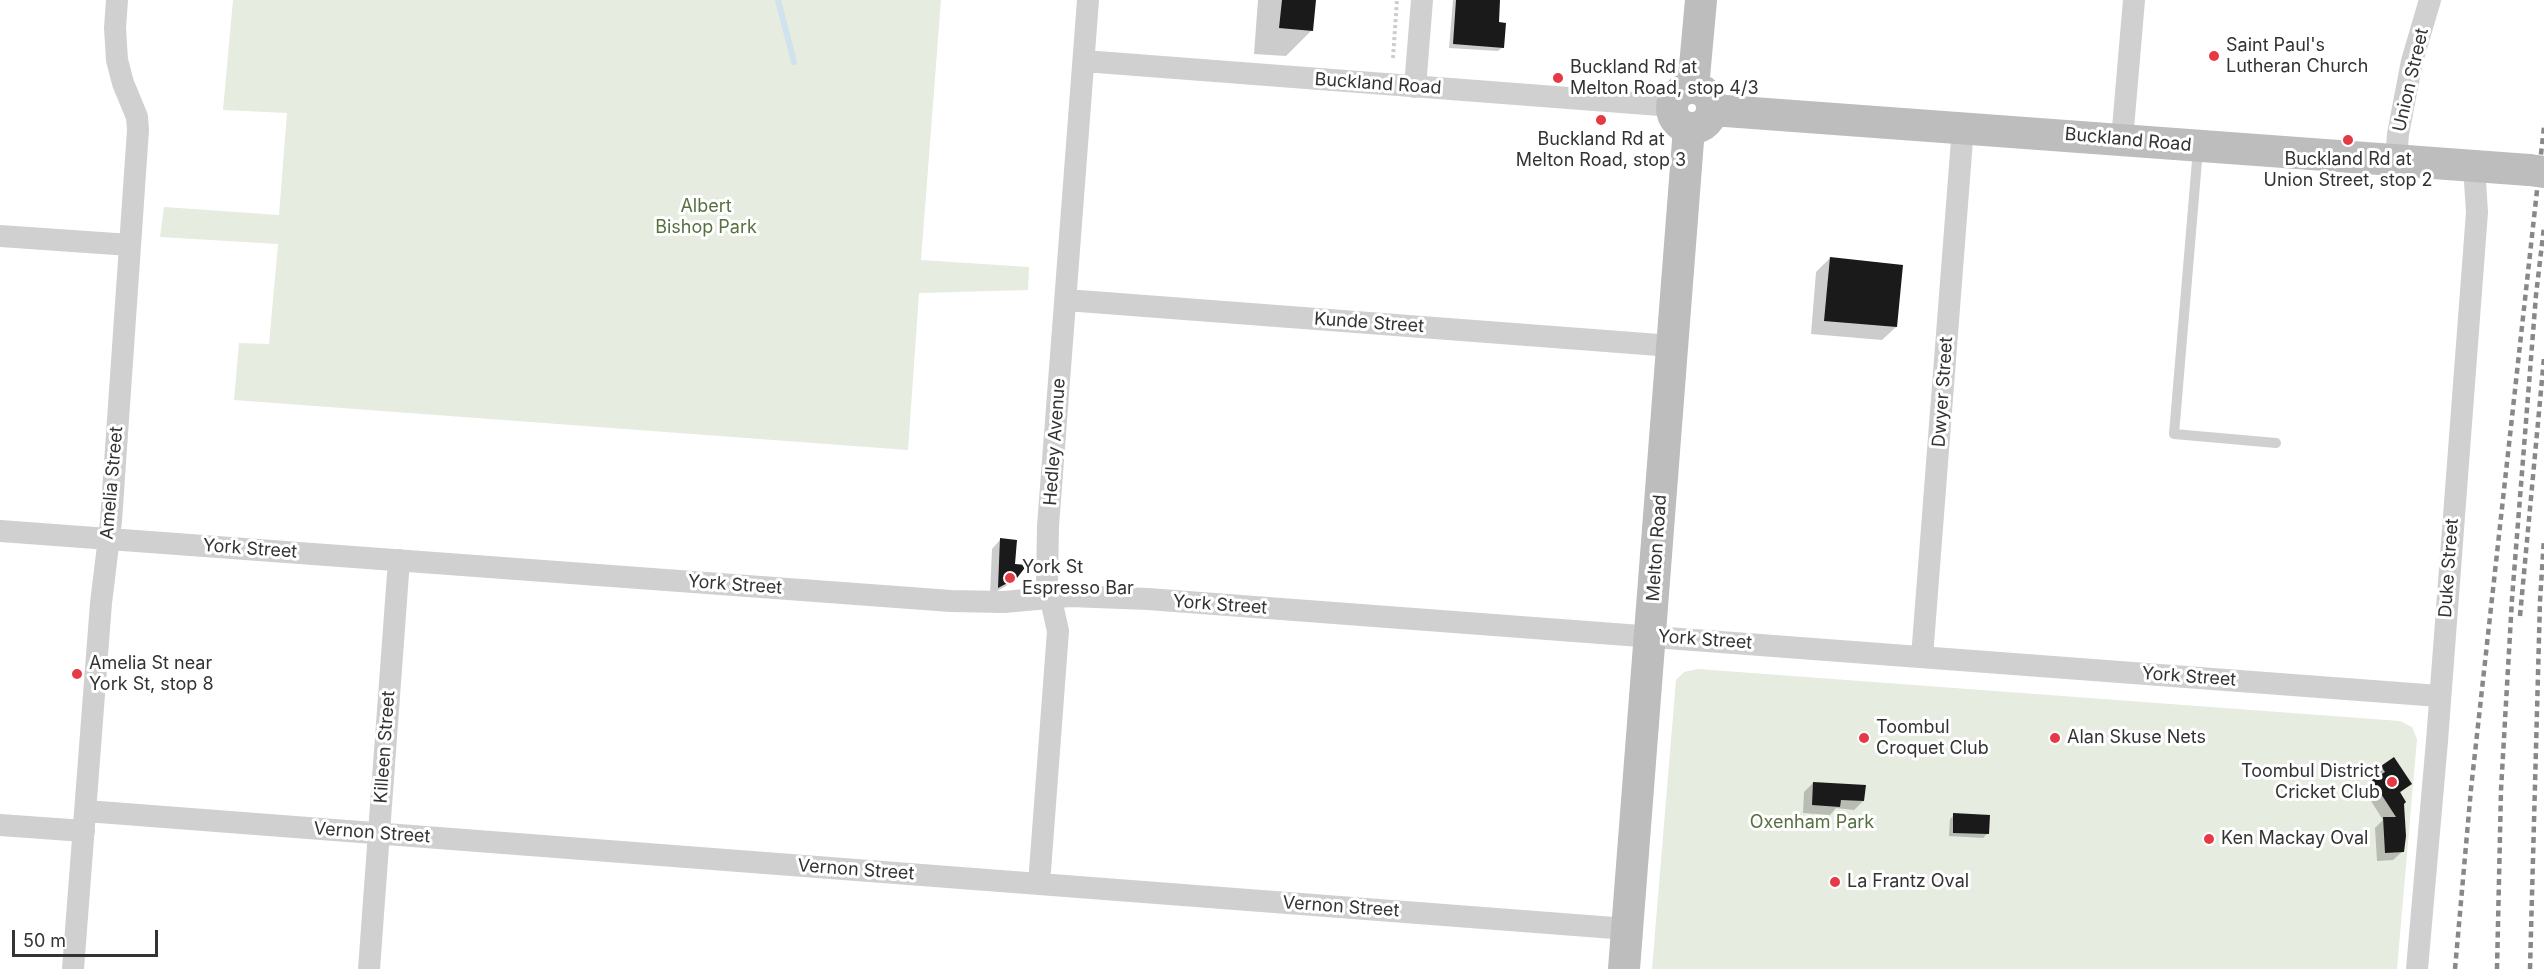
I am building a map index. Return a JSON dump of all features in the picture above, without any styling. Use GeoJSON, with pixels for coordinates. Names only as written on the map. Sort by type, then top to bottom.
{"type":"FeatureCollection","features":[{"type":"Feature","properties":{"kind":"street","name":"Amelia Street"},"geometry":{"type":"LineString","coordinates":[[73,969],[138,130],[137,117],[123,83],[117,60],[115,28],[117,0]]}},
{"type":"Feature","properties":{"kind":"street","name":"Hedley Avenue"},"geometry":{"type":"LineString","coordinates":[[1039,884],[1058,631],[1047,582],[1048,526],[1089,0]]}},
{"type":"Feature","properties":{"kind":"street"},"geometry":{"type":"LineString","coordinates":[[1415,87],[1422,0]]}},
{"type":"Feature","properties":{"kind":"street","name":"Melton Road"},"geometry":{"type":"LineString","coordinates":[[1624,969],[1701,0]]}},
{"type":"Feature","properties":{"kind":"street"},"geometry":{"type":"LineString","coordinates":[[2122,140],[2134,0]]}},
{"type":"Feature","properties":{"kind":"street","name":"Union Street"},"geometry":{"type":"LineString","coordinates":[[2396,160],[2399,127],[2410,70],[2430,0]]}},
{"type":"Feature","properties":{"kind":"street","name":"Buckland Road"},"geometry":{"type":"LineString","coordinates":[[1084,62],[2536,171]]}},
{"type":"Feature","properties":{"kind":"street","name":"Dwyer Street"},"geometry":{"type":"LineString","coordinates":[[1922,657],[1963,127]]}},
{"type":"Feature","properties":{"kind":"street","name":"Duke Street"},"geometry":{"type":"LineString","coordinates":[[2417,969],[2477,212],[2474,166]]}},
{"type":"Feature","properties":{"kind":"street"},"geometry":{"type":"LineString","coordinates":[[0,236],[129,245]]}},
{"type":"Feature","properties":{"kind":"street","name":"Kunde Street"},"geometry":{"type":"LineString","coordinates":[[1066,300],[1672,346]]}},
{"type":"Feature","properties":{"kind":"street","name":"York Street"},"geometry":{"type":"LineString","coordinates":[[0,531],[951,601],[1004,602],[1099,597],[1148,599],[2439,696]]}},
{"type":"Feature","properties":{"kind":"street","name":"Killeen Street"},"geometry":{"type":"LineString","coordinates":[[369,969],[399,560]]}},
{"type":"Feature","properties":{"kind":"street","name":"Vernon Street"},"geometry":{"type":"LineString","coordinates":[[0,825],[85,821],[378,833],[1627,929]]}},
{"type":"Feature","properties":{"kind":"lane"},"geometry":{"type":"LineString","coordinates":[[2198,146],[2174,434],[2276,443]]}},
{"type":"Feature","properties":{"kind":"path"},"geometry":{"type":"LineString","coordinates":[[1393,58],[1397,0]]}},
{"type":"Feature","properties":{"kind":"green space","name":"Albert Bishop Park"},"geometry":{"type":"Polygon","coordinates":[[[233,0],[941,0],[921,260],[1029,267],[1028,290],[919,293],[908,450],[234,400],[239,343],[269,344],[278,244],[160,237],[164,207],[279,215],[287,113],[223,110],[233,0]]]}},
{"type":"Feature","properties":{"kind":"green space","name":"Oxenham Park"},"geometry":{"type":"Polygon","coordinates":[[[1698,669],[2400,721],[2412,727],[2417,739],[2397,969],[1652,969],[1676,680],[1684,672],[1698,669]]]}},
{"type":"Feature","properties":{"kind":"building"},"geometry":{"type":"Polygon","coordinates":[[[1282,0],[1316,0],[1313,31],[1279,28],[1282,0]]]}},
{"type":"Feature","properties":{"kind":"building"},"geometry":{"type":"Polygon","coordinates":[[[1456,0],[1500,0],[1499,22],[1506,23],[1504,48],[1453,44],[1456,0]]]}},
{"type":"Feature","properties":{"kind":"building"},"geometry":{"type":"Polygon","coordinates":[[[1830,257],[1903,265],[1897,327],[1824,321],[1830,257]]]}},
{"type":"Feature","properties":{"kind":"building"},"geometry":{"type":"Polygon","coordinates":[[[1000,538],[1017,540],[1015,564],[1027,565],[1017,578],[998,588],[1000,538]]]}},
{"type":"Feature","properties":{"kind":"building"},"geometry":{"type":"Polygon","coordinates":[[[2394,757],[2412,784],[2400,792],[2406,802],[2404,804],[2406,836],[2404,852],[2385,853],[2383,817],[2396,817],[2372,780],[2385,772],[2381,766],[2394,757]]]}},
{"type":"Feature","properties":{"kind":"building","name":"Toombul Croquet Club"},"geometry":{"type":"Polygon","coordinates":[[[1813,782],[1866,785],[1864,801],[1841,800],[1840,807],[1812,805],[1813,782]]]}},
{"type":"Feature","properties":{"kind":"building"},"geometry":{"type":"Polygon","coordinates":[[[1953,813],[1990,815],[1989,834],[1953,833],[1953,813]]]}},
{"type":"Feature","properties":{"kind":"waterway"},"geometry":{"type":"LineString","coordinates":[[778,0],[794,62]]}},
{"type":"Feature","properties":{"kind":"railway"},"geometry":{"type":"LineString","coordinates":[[2455,969],[2471,789],[2544,127]]}},
{"type":"Feature","properties":{"kind":"railway"},"geometry":{"type":"LineString","coordinates":[[2497,969],[2501,790],[2512,599],[2536,295],[2544,227]]}},
{"type":"Feature","properties":{"kind":"railway"},"geometry":{"type":"LineString","coordinates":[[2520,616],[2544,358]]}},
{"type":"Feature","properties":{"kind":"railway"},"geometry":{"type":"LineString","coordinates":[[2530,969],[2540,601],[2544,539]]}},
{"type":"Feature","properties":{"kind":"place","name":"Saint Paul's Lutheran Church"},"geometry":{"type":"Point","coordinates":[2214,56]}},
{"type":"Feature","properties":{"kind":"place","name":"Buckland Rd at Melton Road, stop 4/3"},"geometry":{"type":"Point","coordinates":[1558,78]}},
{"type":"Feature","properties":{"kind":"place","name":"Buckland Rd at Melton Road, stop 3"},"geometry":{"type":"Point","coordinates":[1601,120]}},
{"type":"Feature","properties":{"kind":"place","name":"Buckland Rd at Union Street, stop 2"},"geometry":{"type":"Point","coordinates":[2348,140]}},
{"type":"Feature","properties":{"kind":"place","name":"York St Espresso Bar"},"geometry":{"type":"Point","coordinates":[1010,578]}},
{"type":"Feature","properties":{"kind":"place","name":"Amelia St near York St, stop 8"},"geometry":{"type":"Point","coordinates":[77,674]}},
{"type":"Feature","properties":{"kind":"place","name":"Toombul Croquet Club"},"geometry":{"type":"Point","coordinates":[1864,738]}},
{"type":"Feature","properties":{"kind":"place","name":"Alan Skuse Nets"},"geometry":{"type":"Point","coordinates":[2055,738]}},
{"type":"Feature","properties":{"kind":"place","name":"Toombul District Cricket Club"},"geometry":{"type":"Point","coordinates":[2392,782]}},
{"type":"Feature","properties":{"kind":"place","name":"Ken Mackay Oval"},"geometry":{"type":"Point","coordinates":[2209,839]}},
{"type":"Feature","properties":{"kind":"place","name":"La Frantz Oval"},"geometry":{"type":"Point","coordinates":[1835,882]}}]}
